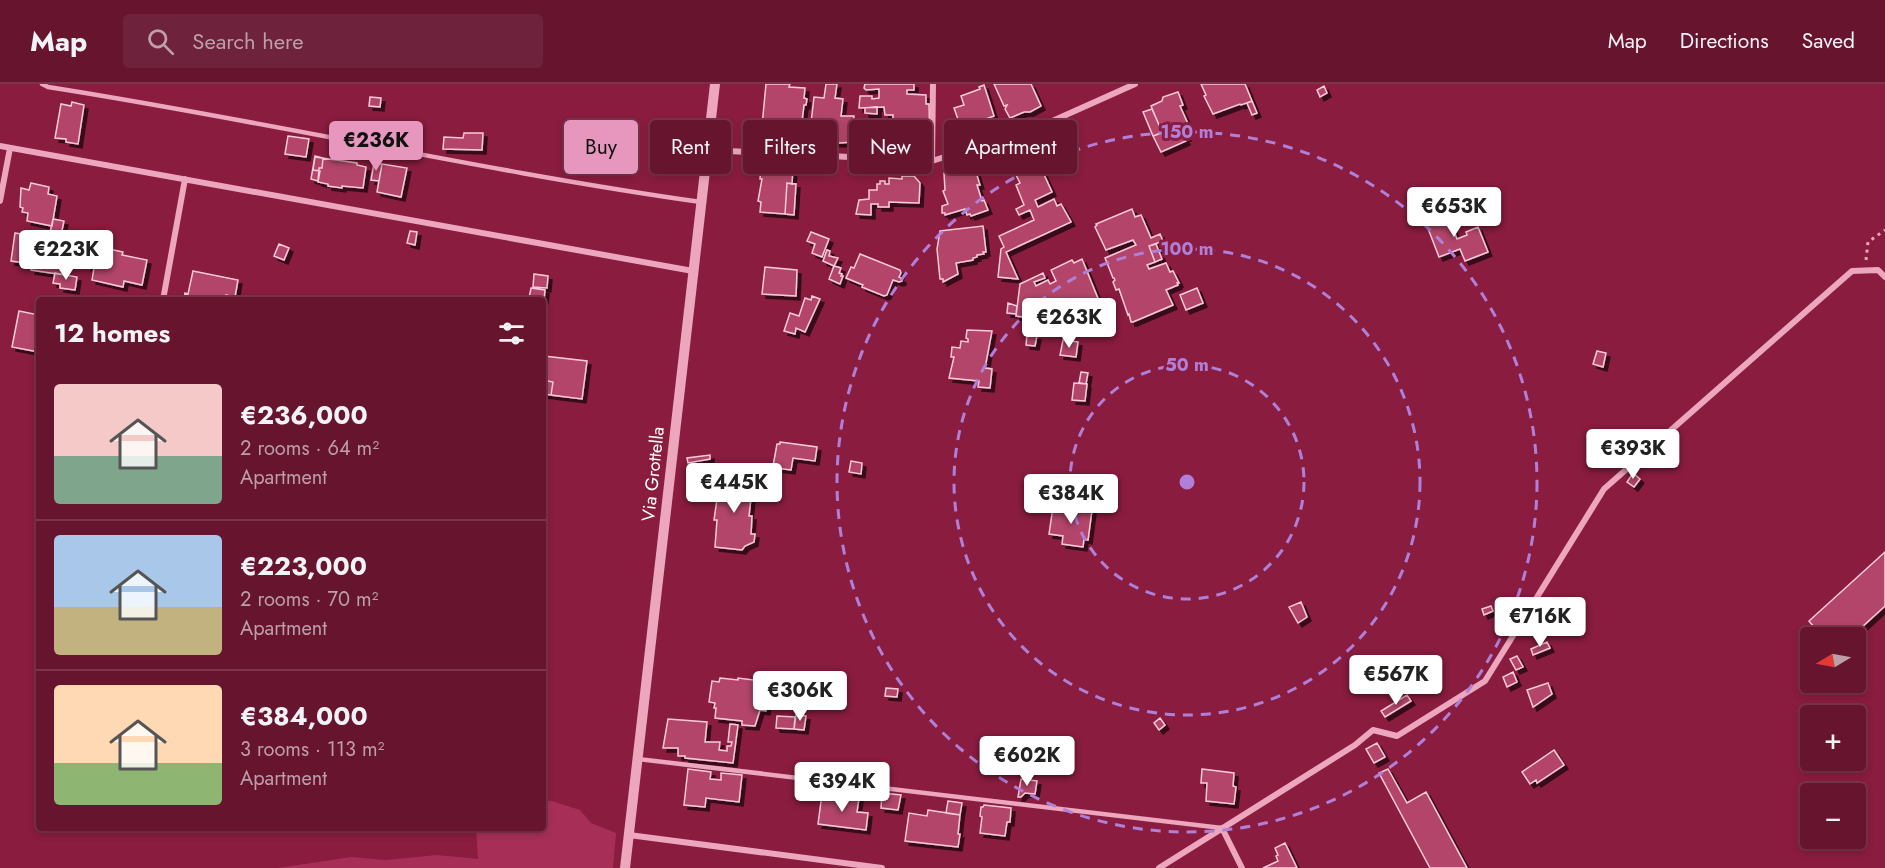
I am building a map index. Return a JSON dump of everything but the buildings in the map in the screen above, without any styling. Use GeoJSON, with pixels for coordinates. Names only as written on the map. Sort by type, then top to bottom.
{"type":"FeatureCollection","features":[{"type":"Feature","properties":{"kind":"street","name":"Via Grottella"},"geometry":{"type":"LineString","coordinates":[[711,120],[715,84]]}},
{"type":"Feature","properties":{"kind":"street"},"geometry":{"type":"LineString","coordinates":[[933,84],[932,161],[1039,127],[1135,84]]}},
{"type":"Feature","properties":{"kind":"street"},"geometry":{"type":"LineString","coordinates":[[0,146],[693,271]]}},
{"type":"Feature","properties":{"kind":"street"},"geometry":{"type":"LineString","coordinates":[[0,201],[10,148]]}},
{"type":"Feature","properties":{"kind":"street"},"geometry":{"type":"LineString","coordinates":[[731,151],[849,157]]}},
{"type":"Feature","properties":{"kind":"street","name":"Via Grottella"},"geometry":{"type":"LineString","coordinates":[[625,868],[704,174]]}},
{"type":"Feature","properties":{"kind":"street"},"geometry":{"type":"LineString","coordinates":[[164,297],[185,179]]}},
{"type":"Feature","properties":{"kind":"street"},"geometry":{"type":"LineString","coordinates":[[1159,868],[1355,745],[1373,730],[1397,736],[1485,681],[1604,489],[1852,271],[1878,270],[1885,277]]}},
{"type":"Feature","properties":{"kind":"street"},"geometry":{"type":"LineString","coordinates":[[1222,828],[1242,868]]}},
{"type":"Feature","properties":{"kind":"street"},"geometry":{"type":"LineString","coordinates":[[629,835],[882,868]]}},
{"type":"Feature","properties":{"kind":"lane"},"geometry":{"type":"LineString","coordinates":[[42,84],[48,87],[377,145],[480,166],[701,202]]}},
{"type":"Feature","properties":{"kind":"lane"},"geometry":{"type":"LineString","coordinates":[[638,759],[1222,828]]}},
{"type":"Feature","properties":{"kind":"path"},"geometry":{"type":"LineString","coordinates":[[1864,271],[1868,242],[1885,230]]}},
{"type":"Feature","properties":{"kind":"shaded area"},"geometry":{"type":"Polygon","coordinates":[[[546,801],[580,810],[591,823],[616,833],[613,868],[278,868],[351,857],[386,860],[437,855],[478,859],[476,831],[546,831],[546,801]]]}}]}
